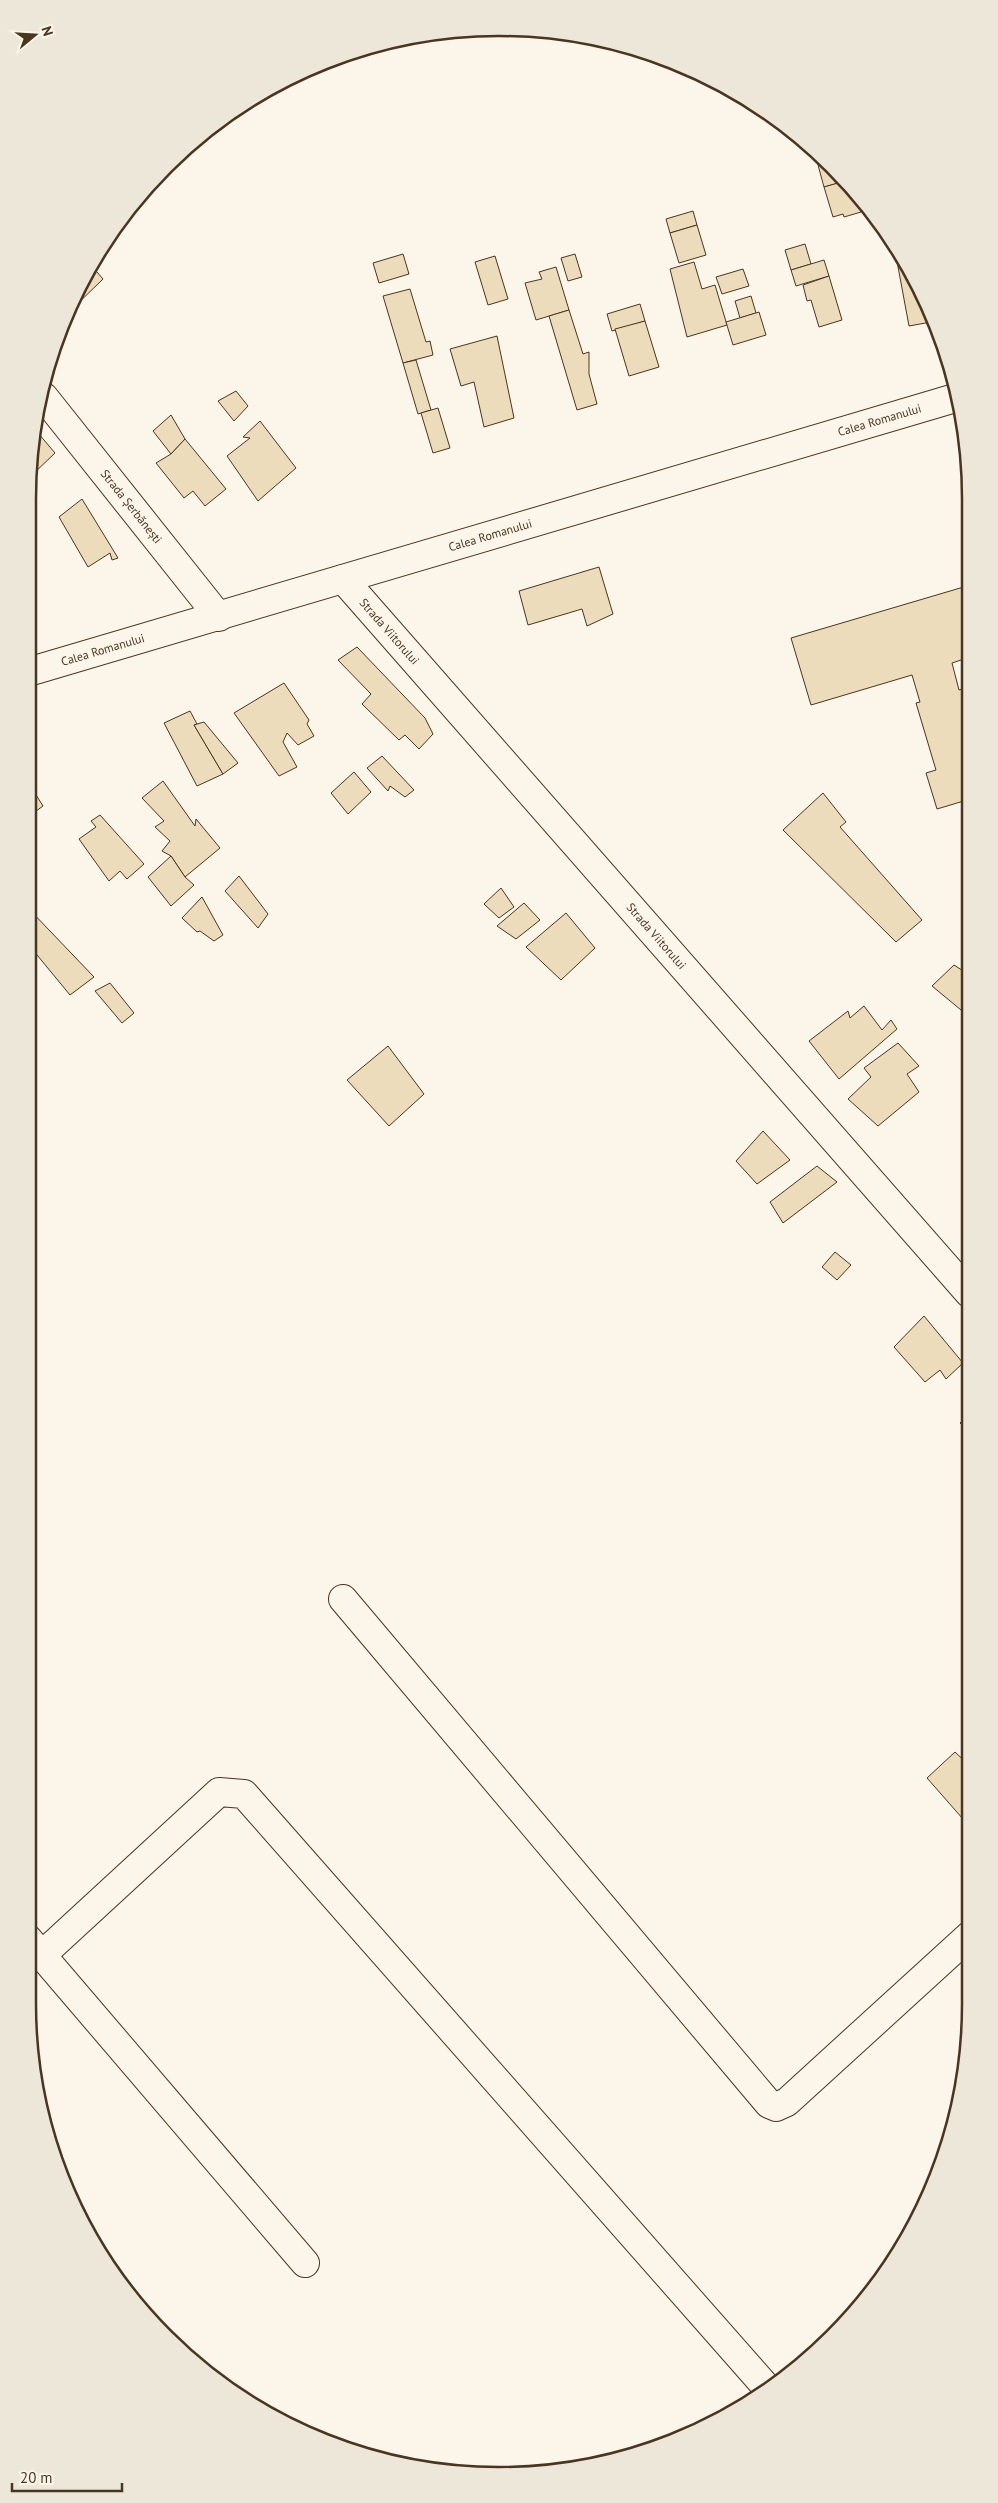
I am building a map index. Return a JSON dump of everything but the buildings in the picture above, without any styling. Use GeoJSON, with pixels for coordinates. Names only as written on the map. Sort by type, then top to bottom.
{"type":"FeatureCollection","features":[{"type":"Feature","properties":{"kind":"street","name":"Calea Romanului"},"geometry":{"type":"LineString","coordinates":[[36,670],[951,399]]}},
{"type":"Feature","properties":{"kind":"street","name":"Strada Șerbănești"},"geometry":{"type":"LineString","coordinates":[[47,401],[219,617]]}},
{"type":"Feature","properties":{"kind":"street","name":"Strada Viitorului"},"geometry":{"type":"LineString","coordinates":[[343,579],[962,1284]]}},
{"type":"Feature","properties":{"kind":"street"},"geometry":{"type":"LineString","coordinates":[[343,1599],[769,2104],[776,2107],[787,2102],[962,1942]]}},
{"type":"Feature","properties":{"kind":"street"},"geometry":{"type":"LineString","coordinates":[[36,1946],[219,1792],[244,1794],[763,2384]]}},
{"type":"Feature","properties":{"kind":"street"},"geometry":{"type":"LineString","coordinates":[[36,1948],[305,2263]]}}]}
